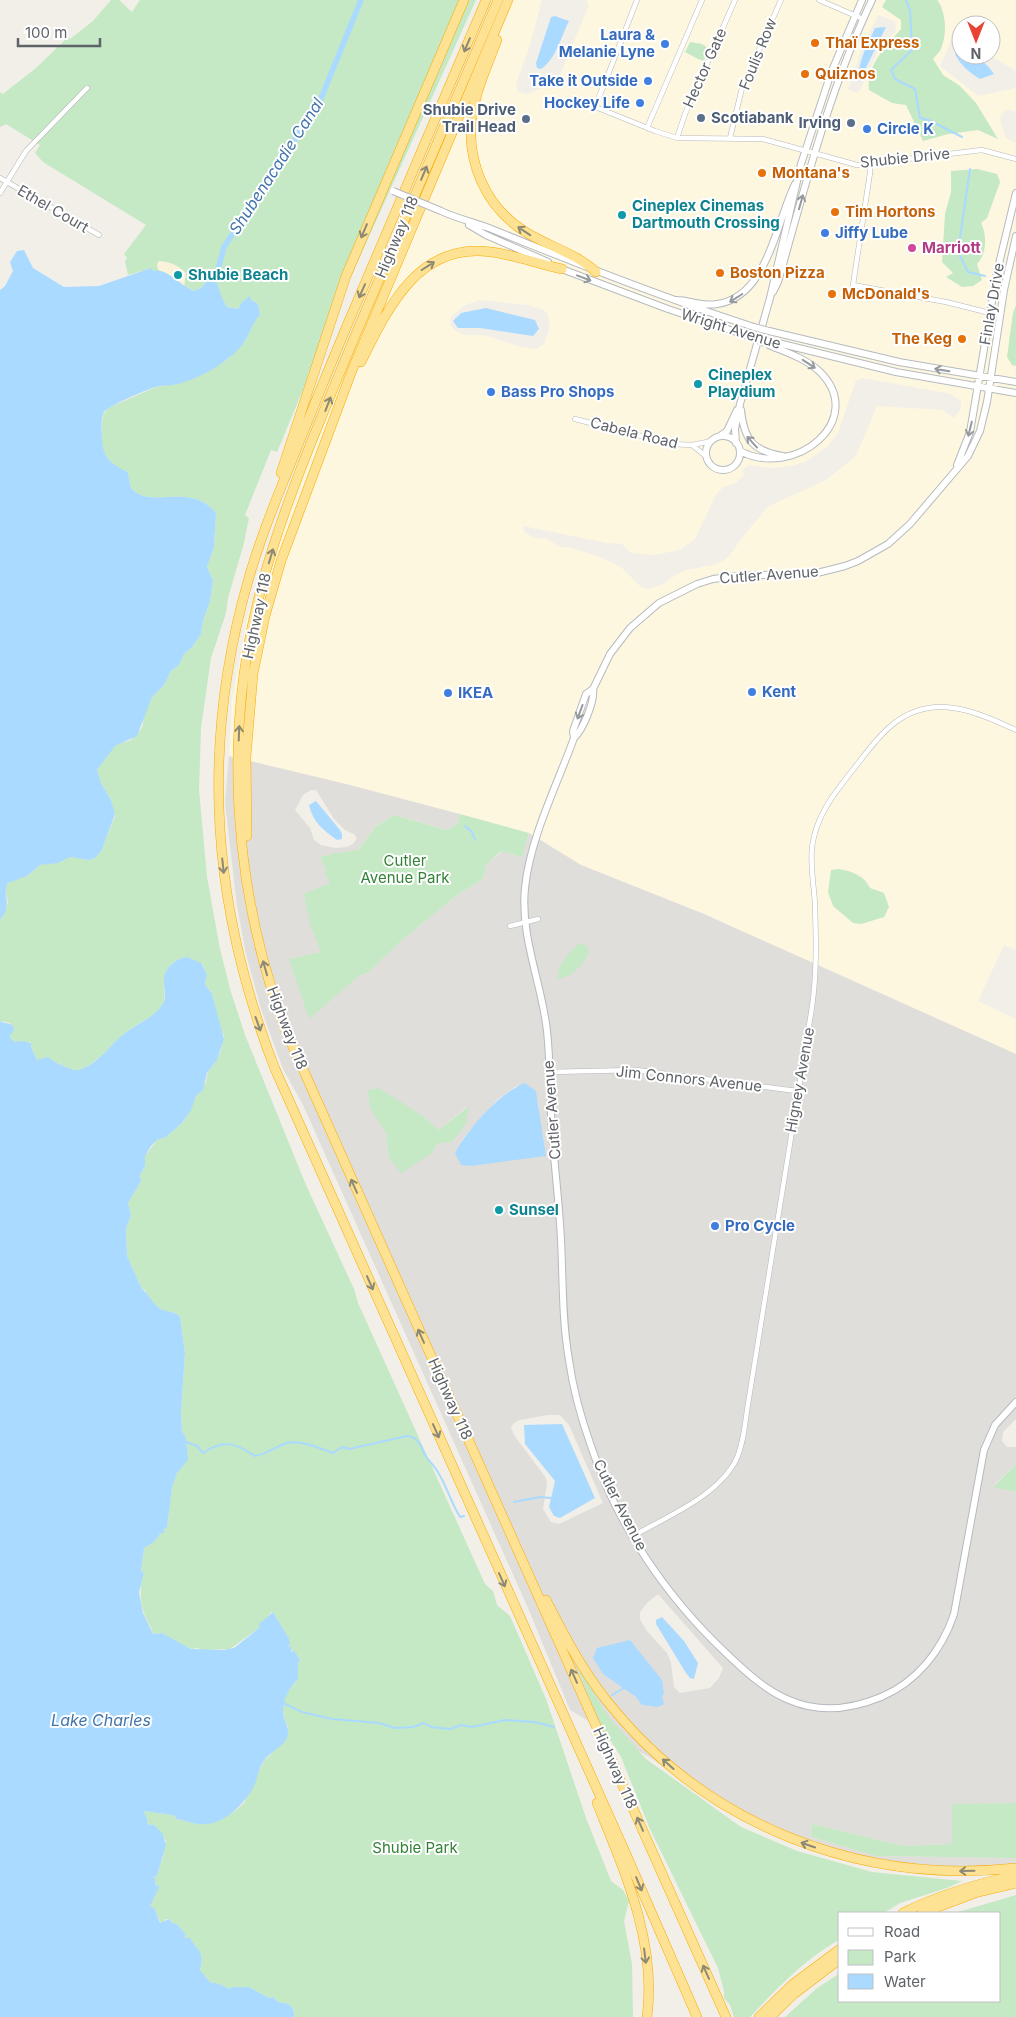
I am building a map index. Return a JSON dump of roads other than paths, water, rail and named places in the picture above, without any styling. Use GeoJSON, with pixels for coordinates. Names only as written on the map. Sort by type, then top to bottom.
{"type":"FeatureCollection","features":[{"type":"Feature","properties":{"kind":"highway"},"geometry":{"type":"LineString","coordinates":[[220,845],[215,814],[216,732],[223,671],[235,610],[252,552],[356,249],[464,0]]}},
{"type":"Feature","properties":{"kind":"highway","name":"Highway 118"},"geometry":{"type":"LineString","coordinates":[[486,0],[320,392],[274,506],[248,580],[230,653],[222,707],[218,786],[220,845],[233,933],[247,990],[267,1047],[697,2017]]}},
{"type":"Feature","properties":{"kind":"highway","name":"Highway 118"},"geometry":{"type":"LineString","coordinates":[[498,0],[334,389],[278,532],[263,583],[247,655],[239,733],[239,814],[250,904],[270,984],[286,1031],[726,2017]]}},
{"type":"Feature","properties":{"kind":"highway"},"geometry":{"type":"LineString","coordinates":[[250,904],[246,823],[246,766],[249,710],[256,656],[265,616],[284,552],[366,335],[508,0]]}},
{"type":"Feature","properties":{"kind":"highway"},"geometry":{"type":"LineString","coordinates":[[513,0],[481,83],[472,115],[471,142],[476,168],[489,197],[510,220],[532,236],[586,262],[596,272]]}},
{"type":"Feature","properties":{"kind":"highway"},"geometry":{"type":"LineString","coordinates":[[344,393],[398,295],[409,282],[432,264],[458,253],[490,252],[562,269]]}},
{"type":"Feature","properties":{"kind":"highway"},"geometry":{"type":"LineString","coordinates":[[482,1471],[531,1574],[569,1646],[587,1674],[628,1726],[674,1770],[722,1804],[773,1831],[800,1842],[858,1860],[888,1866],[948,1872],[1016,1868]]}},
{"type":"Feature","properties":{"kind":"highway"},"geometry":{"type":"LineString","coordinates":[[562,1712],[636,1907],[646,1958],[648,1984],[647,2017]]}},
{"type":"Feature","properties":{"kind":"highway"},"geometry":{"type":"LineString","coordinates":[[905,1912],[972,1886],[1016,1875]]}},
{"type":"Feature","properties":{"kind":"highway"},"geometry":{"type":"LineString","coordinates":[[925,1912],[975,1893],[1016,1883]]}},
{"type":"Feature","properties":{"kind":"highway"},"geometry":{"type":"LineString","coordinates":[[759,2017],[793,1984],[838,1950]]}},
{"type":"Feature","properties":{"kind":"highway"},"geometry":{"type":"LineString","coordinates":[[770,2017],[800,1989],[838,1961]]}},
{"type":"Feature","properties":{"kind":"street"},"geometry":{"type":"LineString","coordinates":[[594,106],[604,86],[637,0]]}},
{"type":"Feature","properties":{"kind":"street","name":"Hector Gate"},"geometry":{"type":"LineString","coordinates":[[647,128],[702,0]]}},
{"type":"Feature","properties":{"kind":"street","name":"Hector Gate"},"geometry":{"type":"LineString","coordinates":[[677,138],[685,114],[735,0]]}},
{"type":"Feature","properties":{"kind":"street","name":"Foulis Row"},"geometry":{"type":"LineString","coordinates":[[730,138],[742,88],[781,0]]}},
{"type":"Feature","properties":{"kind":"street"},"geometry":{"type":"LineString","coordinates":[[819,0],[863,19]]}},
{"type":"Feature","properties":{"kind":"street"},"geometry":{"type":"LineString","coordinates":[[766,342],[811,364],[825,378],[834,396],[833,419],[824,434],[811,446],[776,460],[752,457],[740,451],[736,443],[735,429],[740,404],[770,298],[805,150],[831,73],[862,0]]}},
{"type":"Feature","properties":{"kind":"street"},"geometry":{"type":"LineString","coordinates":[[770,298],[778,282],[815,153],[840,76],[872,0]]}},
{"type":"Feature","properties":{"kind":"street"},"geometry":{"type":"LineString","coordinates":[[0,193],[26,151],[87,88]]}},
{"type":"Feature","properties":{"kind":"street","name":"Shubie Drive"},"geometry":{"type":"LineString","coordinates":[[564,102],[578,100],[677,138],[763,139],[846,163],[870,164],[982,150],[1016,159]]}},
{"type":"Feature","properties":{"kind":"street"},"geometry":{"type":"LineString","coordinates":[[870,164],[854,285],[946,302],[990,313]]}},
{"type":"Feature","properties":{"kind":"street","name":"Ethel Court"},"geometry":{"type":"LineString","coordinates":[[0,178],[99,235]]}},
{"type":"Feature","properties":{"kind":"street"},"geometry":{"type":"LineString","coordinates":[[671,300],[686,300],[715,305],[728,302],[740,296],[751,286],[777,234],[791,191],[798,179]]}},
{"type":"Feature","properties":{"kind":"street","name":"Wright Avenue"},"geometry":{"type":"LineString","coordinates":[[384,187],[461,220],[486,235],[562,269],[668,309],[766,342],[896,372],[1016,393]]}},
{"type":"Feature","properties":{"kind":"street","name":"Finlay Drive"},"geometry":{"type":"LineString","coordinates":[[978,387],[999,263],[1016,193]]}},
{"type":"Feature","properties":{"kind":"street","name":"Wright Avenue"},"geometry":{"type":"LineString","coordinates":[[461,220],[489,228],[596,272],[671,300],[754,327],[899,362],[1016,382]]}},
{"type":"Feature","properties":{"kind":"street","name":"Finlay Drive"},"geometry":{"type":"LineString","coordinates":[[989,389],[1004,290],[1016,236]]}},
{"type":"Feature","properties":{"kind":"street","name":"Cutler Avenue"},"geometry":{"type":"LineString","coordinates":[[955,468],[970,432],[978,387]]}},
{"type":"Feature","properties":{"kind":"street","name":"Cutler Avenue"},"geometry":{"type":"LineString","coordinates":[[989,389],[980,431],[968,456],[955,468],[904,530],[888,544],[858,561],[816,573],[737,576],[697,584],[659,603],[630,628],[605,662],[592,689],[594,696],[580,733],[574,738],[542,824],[529,864],[525,887],[526,922],[546,1025],[568,1358],[591,1447],[632,1536],[672,1596],[710,1638],[764,1686],[789,1700],[820,1708],[835,1708],[871,1701],[890,1694],[914,1677],[938,1651],[954,1614],[984,1450],[996,1425],[1016,1402]]}},
{"type":"Feature","properties":{"kind":"street"},"geometry":{"type":"LineString","coordinates":[[740,404],[726,431],[707,448],[707,457],[714,468],[725,470],[738,461],[740,451]]}},
{"type":"Feature","properties":{"kind":"street"},"geometry":{"type":"LineString","coordinates":[[740,404],[745,432],[755,447],[772,454],[789,456]]}},
{"type":"Feature","properties":{"kind":"street","name":"Cabela Road"},"geometry":{"type":"LineString","coordinates":[[575,418],[672,444],[692,445],[715,439]]}},
{"type":"Feature","properties":{"kind":"street"},"geometry":{"type":"LineString","coordinates":[[715,439],[730,438],[736,443]]}},
{"type":"Feature","properties":{"kind":"street","name":"Cabela Road"},"geometry":{"type":"LineString","coordinates":[[692,445],[707,457]]}},
{"type":"Feature","properties":{"kind":"street","name":"Higney Avenue"},"geometry":{"type":"LineString","coordinates":[[632,1536],[714,1487],[728,1472],[738,1453],[778,1223],[797,1091],[810,1022],[816,974],[812,852],[815,828],[820,814],[830,798],[874,744],[890,727],[912,713],[934,707],[955,707],[966,709],[1016,730]]}},
{"type":"Feature","properties":{"kind":"street"},"geometry":{"type":"LineString","coordinates":[[510,926],[538,919]]}},
{"type":"Feature","properties":{"kind":"street","name":"Jim Connors Avenue"},"geometry":{"type":"LineString","coordinates":[[550,1072],[636,1070],[797,1091]]}},
{"type":"Feature","properties":{"kind":"water"},"geometry":{"type":"Polygon","coordinates":[[[555,16],[569,21],[551,60],[541,69],[537,68],[536,63],[551,17],[555,16]]]}},
{"type":"Feature","properties":{"kind":"water"},"geometry":{"type":"Polygon","coordinates":[[[886,27],[859,82],[861,62],[875,28],[886,27]]]}},
{"type":"Feature","properties":{"kind":"water"},"geometry":{"type":"Polygon","coordinates":[[[963,65],[987,65],[994,74],[980,79],[963,65]]]}},
{"type":"Feature","properties":{"kind":"water"},"geometry":{"type":"Polygon","coordinates":[[[24,250],[33,268],[64,287],[99,286],[151,268],[153,271],[168,274],[194,291],[202,287],[210,277],[216,277],[227,307],[238,309],[242,302],[250,296],[251,300],[258,304],[260,315],[240,347],[213,369],[182,383],[150,389],[120,402],[104,412],[102,418],[102,445],[104,451],[109,460],[128,472],[130,485],[134,491],[143,496],[196,499],[206,504],[216,513],[214,547],[207,567],[213,580],[210,601],[201,634],[193,646],[184,654],[179,665],[171,671],[164,685],[152,697],[137,736],[115,746],[97,770],[101,783],[111,800],[115,814],[102,850],[95,858],[89,860],[70,857],[58,863],[40,865],[27,876],[8,883],[6,887],[6,909],[0,920],[0,290],[5,286],[13,271],[10,262],[17,251],[24,250]]]}},
{"type":"Feature","properties":{"kind":"water"},"geometry":{"type":"Polygon","coordinates":[[[486,308],[535,320],[539,329],[533,336],[480,328],[458,328],[453,321],[461,313],[486,308]]]}},
{"type":"Feature","properties":{"kind":"water"},"geometry":{"type":"Polygon","coordinates":[[[316,801],[340,830],[342,839],[337,840],[316,821],[309,805],[316,801]]]}},
{"type":"Feature","properties":{"kind":"water","name":"Lake Charles"},"geometry":{"type":"Polygon","coordinates":[[[187,957],[201,963],[204,968],[207,975],[205,984],[212,994],[224,1039],[217,1060],[207,1073],[203,1090],[196,1096],[191,1110],[182,1123],[166,1137],[157,1140],[151,1146],[145,1156],[145,1166],[140,1175],[141,1181],[128,1203],[131,1215],[126,1229],[127,1256],[142,1289],[154,1303],[161,1309],[175,1313],[180,1317],[185,1353],[181,1413],[182,1431],[186,1438],[188,1460],[177,1473],[172,1488],[167,1528],[165,1528],[164,1533],[160,1533],[158,1538],[143,1548],[141,1571],[144,1573],[139,1592],[143,1613],[153,1634],[162,1633],[191,1649],[223,1650],[234,1648],[259,1628],[259,1624],[273,1612],[289,1639],[290,1644],[288,1647],[291,1646],[291,1652],[294,1650],[300,1660],[298,1679],[287,1694],[283,1711],[288,1730],[287,1738],[263,1762],[252,1790],[236,1809],[223,1819],[207,1824],[198,1824],[176,1819],[172,1815],[144,1811],[148,1821],[147,1824],[154,1825],[160,1833],[162,1832],[166,1845],[157,1876],[153,1877],[155,1878],[156,1886],[159,1885],[159,1887],[150,1906],[155,1909],[160,1923],[169,1919],[172,1923],[177,1924],[186,1935],[184,1938],[190,1938],[201,1955],[200,1970],[211,1983],[216,1983],[230,1989],[232,1987],[249,1987],[269,1998],[273,1997],[278,2002],[290,2005],[294,2017],[0,2017],[0,1021],[13,1026],[14,1031],[10,1035],[11,1039],[15,1042],[31,1043],[37,1060],[48,1057],[71,1069],[85,1068],[92,1064],[129,1030],[151,1017],[165,999],[164,979],[166,971],[175,962],[187,957]]]}},
{"type":"Feature","properties":{"kind":"water"},"geometry":{"type":"Polygon","coordinates":[[[525,1083],[536,1091],[546,1156],[471,1166],[461,1165],[455,1153],[468,1133],[495,1103],[525,1083]]]}},
{"type":"Feature","properties":{"kind":"water"},"geometry":{"type":"Polygon","coordinates":[[[562,1424],[595,1498],[560,1518],[554,1516],[549,1507],[555,1481],[525,1444],[524,1425],[562,1424]]]}},
{"type":"Feature","properties":{"kind":"water"},"geometry":{"type":"Polygon","coordinates":[[[662,1617],[684,1641],[698,1663],[694,1679],[690,1678],[686,1673],[656,1624],[656,1620],[662,1617]]]}},
{"type":"Feature","properties":{"kind":"water"},"geometry":{"type":"Polygon","coordinates":[[[630,1640],[662,1680],[664,1704],[658,1707],[642,1705],[636,1697],[603,1674],[593,1658],[597,1648],[630,1640]]]}},
{"type":"Feature","properties":{"kind":"waterway","name":"Shubenacadie Canal"},"geometry":{"type":"LineString","coordinates":[[216,277],[224,247],[320,101],[361,0]]}},
{"type":"Feature","properties":{"kind":"waterway"},"geometry":{"type":"LineString","coordinates":[[906,0],[910,10],[912,50],[891,70],[895,79],[915,89],[920,118],[929,120],[962,137]]}},
{"type":"Feature","properties":{"kind":"waterway"},"geometry":{"type":"LineString","coordinates":[[970,169],[958,252],[968,272],[985,276]]}},
{"type":"Feature","properties":{"kind":"waterway"},"geometry":{"type":"LineString","coordinates":[[465,826],[472,832],[475,840]]}},
{"type":"Feature","properties":{"kind":"waterway"},"geometry":{"type":"LineString","coordinates":[[186,1442],[197,1446],[203,1453],[217,1446],[229,1444],[242,1448],[255,1456],[293,1442],[333,1453],[342,1447],[349,1449],[407,1436],[411,1437],[420,1444],[427,1458],[438,1472],[460,1517],[464,1516]]}},
{"type":"Feature","properties":{"kind":"waterway"},"geometry":{"type":"LineString","coordinates":[[514,1502],[540,1497],[551,1498]]}},
{"type":"Feature","properties":{"kind":"waterway"},"geometry":{"type":"LineString","coordinates":[[612,1695],[624,1688]]}},
{"type":"Feature","properties":{"kind":"waterway"},"geometry":{"type":"LineString","coordinates":[[283,1703],[302,1712],[332,1719],[379,1723],[395,1728],[413,1727],[424,1723],[431,1727],[450,1729],[461,1725],[472,1727],[505,1720],[535,1722],[554,1727]]}},
{"type":"Feature","properties":{"kind":"place","name":"Thaï Express"},"geometry":{"type":"Point","coordinates":[815,43]}},
{"type":"Feature","properties":{"kind":"place","name":"Laura & Melanie Lyne"},"geometry":{"type":"Point","coordinates":[665,44]}},
{"type":"Feature","properties":{"kind":"place","name":"Quiznos"},"geometry":{"type":"Point","coordinates":[805,74]}},
{"type":"Feature","properties":{"kind":"place","name":"Take it Outside"},"geometry":{"type":"Point","coordinates":[648,81]}},
{"type":"Feature","properties":{"kind":"place","name":"Hockey Life"},"geometry":{"type":"Point","coordinates":[640,103]}},
{"type":"Feature","properties":{"kind":"place","name":"Scotiabank"},"geometry":{"type":"Point","coordinates":[701,118]}},
{"type":"Feature","properties":{"kind":"place","name":"Shubie Drive Trail Head"},"geometry":{"type":"Point","coordinates":[526,119]}},
{"type":"Feature","properties":{"kind":"place","name":"Irving"},"geometry":{"type":"Point","coordinates":[851,123]}},
{"type":"Feature","properties":{"kind":"place","name":"Circle K"},"geometry":{"type":"Point","coordinates":[867,129]}},
{"type":"Feature","properties":{"kind":"place","name":"Montana's"},"geometry":{"type":"Point","coordinates":[762,173]}},
{"type":"Feature","properties":{"kind":"place","name":"Tim Hortons"},"geometry":{"type":"Point","coordinates":[835,212]}},
{"type":"Feature","properties":{"kind":"place","name":"Cineplex Cinemas Dartmouth Crossing"},"geometry":{"type":"Point","coordinates":[622,215]}},
{"type":"Feature","properties":{"kind":"place","name":"Jiffy Lube"},"geometry":{"type":"Point","coordinates":[825,233]}},
{"type":"Feature","properties":{"kind":"place","name":"Marriott"},"geometry":{"type":"Point","coordinates":[912,248]}},
{"type":"Feature","properties":{"kind":"place","name":"Boston Pizza"},"geometry":{"type":"Point","coordinates":[720,273]}},
{"type":"Feature","properties":{"kind":"place","name":"Shubie Beach"},"geometry":{"type":"Point","coordinates":[178,275]}},
{"type":"Feature","properties":{"kind":"place","name":"McDonald's"},"geometry":{"type":"Point","coordinates":[832,294]}},
{"type":"Feature","properties":{"kind":"place","name":"The Keg"},"geometry":{"type":"Point","coordinates":[962,339]}},
{"type":"Feature","properties":{"kind":"place","name":"Cineplex Playdium"},"geometry":{"type":"Point","coordinates":[698,384]}},
{"type":"Feature","properties":{"kind":"place","name":"Bass Pro Shops"},"geometry":{"type":"Point","coordinates":[491,392]}},
{"type":"Feature","properties":{"kind":"place","name":"Kent"},"geometry":{"type":"Point","coordinates":[752,692]}},
{"type":"Feature","properties":{"kind":"place","name":"IKEA"},"geometry":{"type":"Point","coordinates":[448,693]}},
{"type":"Feature","properties":{"kind":"place","name":"Sunsel"},"geometry":{"type":"Point","coordinates":[499,1210]}},
{"type":"Feature","properties":{"kind":"place","name":"Pro Cycle"},"geometry":{"type":"Point","coordinates":[715,1226]}},
{"type":"Feature","properties":{"kind":"park label","name":"Cutler Avenue Park"},"geometry":{"type":"Point","coordinates":[405,870]}},
{"type":"Feature","properties":{"kind":"park label","name":"Shubie Park"},"geometry":{"type":"Point","coordinates":[415,1848]}}]}
